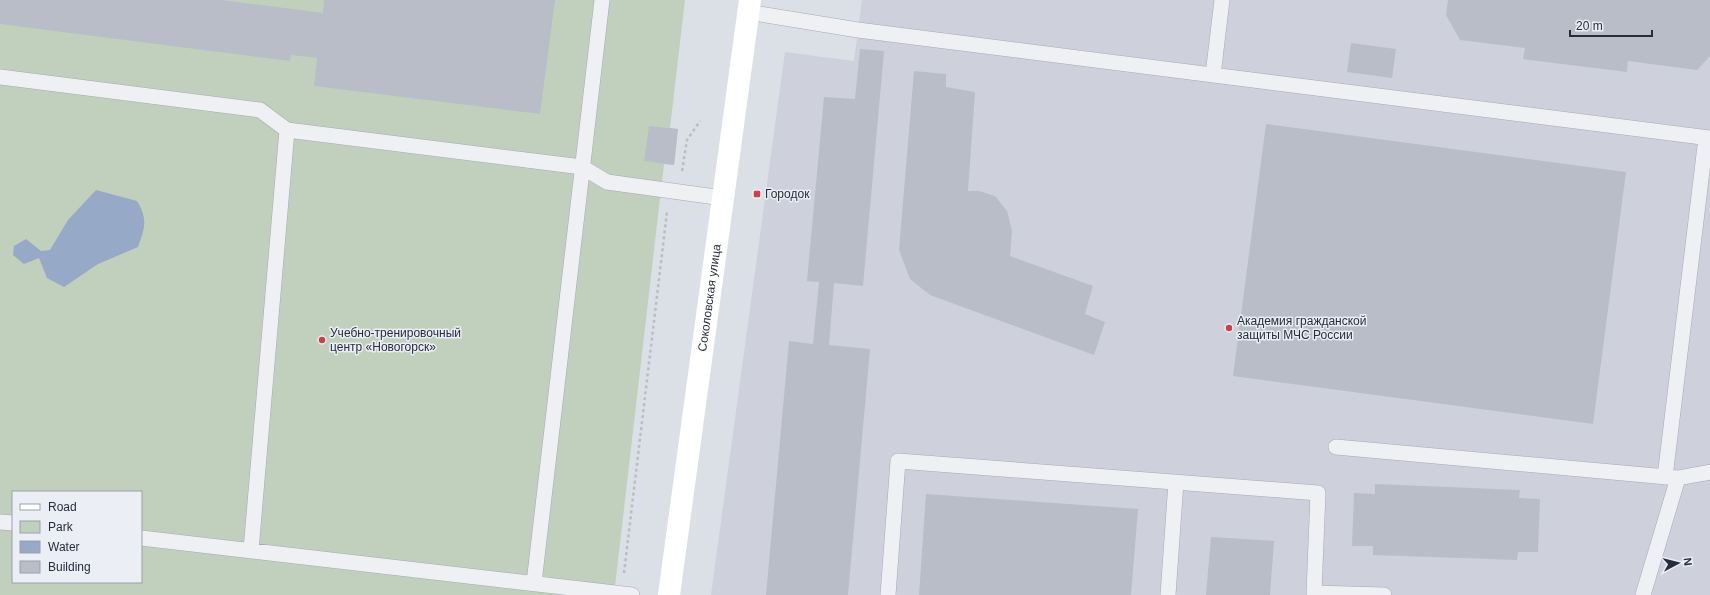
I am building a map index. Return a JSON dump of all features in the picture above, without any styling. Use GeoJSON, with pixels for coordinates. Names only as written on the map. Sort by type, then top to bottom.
{"type":"FeatureCollection","features":[{"type":"Feature","properties":{"kind":"street","name":"Соколовская улица"},"geometry":{"type":"LineString","coordinates":[[669,595],[749,6]]}},
{"type":"Feature","properties":{"kind":"lane"},"geometry":{"type":"LineString","coordinates":[[534,583],[602,0]]}},
{"type":"Feature","properties":{"kind":"lane"},"geometry":{"type":"LineString","coordinates":[[1213,75],[1222,0]]}},
{"type":"Feature","properties":{"kind":"lane"},"geometry":{"type":"LineString","coordinates":[[749,6],[858,30],[1708,138],[1672,478],[1643,595]]}},
{"type":"Feature","properties":{"kind":"lane"},"geometry":{"type":"LineString","coordinates":[[0,77],[260,110],[286,130],[582,167],[607,182],[723,198]]}},
{"type":"Feature","properties":{"kind":"lane"},"geometry":{"type":"LineString","coordinates":[[250,550],[286,130]]}},
{"type":"Feature","properties":{"kind":"lane"},"geometry":{"type":"LineString","coordinates":[[1336,447],[1672,478],[1710,472]]}},
{"type":"Feature","properties":{"kind":"lane"},"geometry":{"type":"LineString","coordinates":[[888,595],[898,461],[1318,492],[1314,594],[1384,595]]}},
{"type":"Feature","properties":{"kind":"lane"},"geometry":{"type":"LineString","coordinates":[[1168,595],[1176,482]]}},
{"type":"Feature","properties":{"kind":"lane"},"geometry":{"type":"LineString","coordinates":[[0,522],[12,523]]}},
{"type":"Feature","properties":{"kind":"lane"},"geometry":{"type":"LineString","coordinates":[[142,538],[627,594]]}},
{"type":"Feature","properties":{"kind":"path"},"geometry":{"type":"LineString","coordinates":[[627,594],[670,190],[683,170],[687,140],[700,122]]}},
{"type":"Feature","properties":{"kind":"shaded area","name":"Академия гражданской защиты МЧС России"},"geometry":{"type":"Polygon","coordinates":[[[862,0],[1710,0],[1710,595],[711,595],[785,52],[854,61],[862,0]]]}},
{"type":"Feature","properties":{"kind":"green space","name":"Учебно-тренировочный центр «Новогорск»"},"geometry":{"type":"Polygon","coordinates":[[[0,0],[685,0],[670,128],[678,129],[674,165],[664,164],[614,595],[0,595],[0,0]]]}},
{"type":"Feature","properties":{"kind":"water"},"geometry":{"type":"Polygon","coordinates":[[[96,190],[137,201],[144,218],[144,228],[138,247],[98,264],[64,287],[47,278],[39,258],[24,264],[13,255],[14,246],[26,239],[41,251],[50,250],[68,220],[96,190]]]}},
{"type":"Feature","properties":{"kind":"building"},"geometry":{"type":"Polygon","coordinates":[[[0,0],[222,0],[323,13],[324,0],[555,0],[540,114],[314,86],[317,58],[291,55],[290,61],[0,24],[0,0]]]}},
{"type":"Feature","properties":{"kind":"building"},"geometry":{"type":"Polygon","coordinates":[[[1448,0],[1710,0],[1710,56],[1697,70],[1628,61],[1627,72],[1523,59],[1525,48],[1460,40],[1446,15],[1448,0]]]}},
{"type":"Feature","properties":{"kind":"building"},"geometry":{"type":"Polygon","coordinates":[[[1351,43],[1396,49],[1392,78],[1347,72],[1351,43]]]}},
{"type":"Feature","properties":{"kind":"building"},"geometry":{"type":"Polygon","coordinates":[[[860,49],[884,51],[863,286],[834,283],[829,345],[870,349],[848,595],[766,595],[789,341],[813,344],[819,282],[807,281],[824,97],[855,99],[860,49]]]}},
{"type":"Feature","properties":{"kind":"building"},"geometry":{"type":"Polygon","coordinates":[[[914,71],[946,74],[946,87],[975,92],[968,191],[979,191],[995,196],[1007,211],[1012,231],[1010,256],[1093,286],[1085,314],[1105,322],[1094,355],[930,295],[910,279],[899,250],[914,71]]]}},
{"type":"Feature","properties":{"kind":"building"},"geometry":{"type":"Polygon","coordinates":[[[1266,124],[1626,172],[1593,424],[1233,376],[1266,124]]]}},
{"type":"Feature","properties":{"kind":"building"},"geometry":{"type":"Polygon","coordinates":[[[649,126],[678,129],[674,165],[644,161],[649,126]]]}},
{"type":"Feature","properties":{"kind":"building"},"geometry":{"type":"Polygon","coordinates":[[[1375,484],[1520,490],[1519,498],[1540,499],[1538,552],[1518,552],[1517,560],[1373,555],[1373,546],[1352,546],[1354,493],[1375,494],[1375,484]]]}},
{"type":"Feature","properties":{"kind":"building"},"geometry":{"type":"Polygon","coordinates":[[[926,494],[1138,509],[1131,595],[919,595],[926,494]]]}},
{"type":"Feature","properties":{"kind":"building"},"geometry":{"type":"Polygon","coordinates":[[[1211,537],[1274,541],[1270,595],[1206,595],[1211,537]]]}},
{"type":"Feature","properties":{"kind":"place","name":"Городок"},"geometry":{"type":"Point","coordinates":[757,194]}},
{"type":"Feature","properties":{"kind":"place","name":"Академия гражданской защиты МЧС России"},"geometry":{"type":"Point","coordinates":[1229,328]}},
{"type":"Feature","properties":{"kind":"place","name":"Учебно-тренировочный центр «Новогорск»"},"geometry":{"type":"Point","coordinates":[322,340]}}]}
